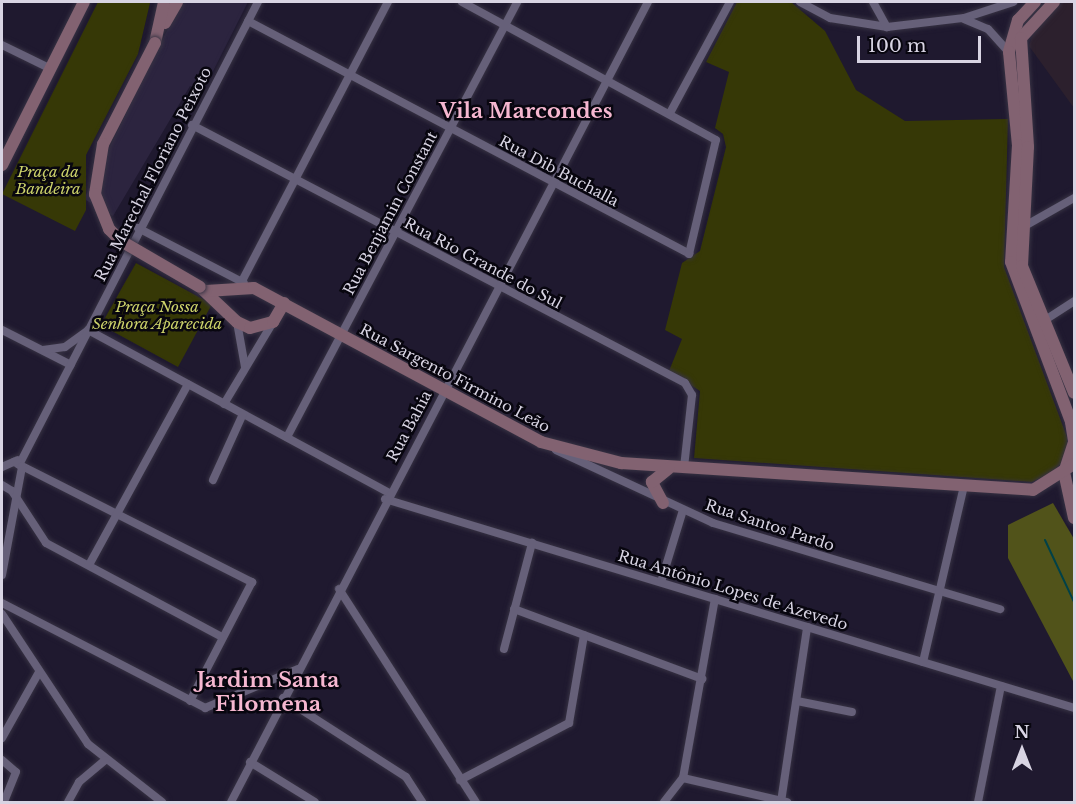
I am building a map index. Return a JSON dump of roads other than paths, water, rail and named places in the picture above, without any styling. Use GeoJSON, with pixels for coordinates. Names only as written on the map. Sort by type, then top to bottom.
{"type":"FeatureCollection","features":[{"type":"Feature","properties":{"kind":"street"},"geometry":{"type":"LineString","coordinates":[[2,165],[84,2]]}},
{"type":"Feature","properties":{"kind":"street"},"geometry":{"type":"LineString","coordinates":[[156,40],[164,2]]}},
{"type":"Feature","properties":{"kind":"street"},"geometry":{"type":"LineString","coordinates":[[177,2],[103,144],[95,194],[109,229],[121,241],[203,289],[237,322],[250,328],[273,322]]}},
{"type":"Feature","properties":{"kind":"street","name":"Rua Marechal Floriano Peixoto"},"geometry":{"type":"LineString","coordinates":[[18,465],[25,456],[138,228],[258,2]]}},
{"type":"Feature","properties":{"kind":"street"},"geometry":{"type":"LineString","coordinates":[[242,281],[388,2]]}},
{"type":"Feature","properties":{"kind":"street"},"geometry":{"type":"LineString","coordinates":[[462,2],[670,113],[729,2]]}},
{"type":"Feature","properties":{"kind":"street","name":"Rua Benjamin Constant"},"geometry":{"type":"LineString","coordinates":[[287,437],[517,2]]}},
{"type":"Feature","properties":{"kind":"street","name":"Rua Bahia"},"geometry":{"type":"LineString","coordinates":[[232,800],[386,495],[444,390],[496,286],[554,184],[648,2]]}},
{"type":"Feature","properties":{"kind":"street"},"geometry":{"type":"LineString","coordinates":[[800,2],[830,18],[887,27],[964,18],[1013,2]]}},
{"type":"Feature","properties":{"kind":"street"},"geometry":{"type":"LineString","coordinates":[[873,2],[887,27]]}},
{"type":"Feature","properties":{"kind":"street"},"geometry":{"type":"LineString","coordinates":[[1035,2],[1022,24],[1013,56],[1018,145],[1011,262],[1070,388],[1074,442],[1069,468],[1074,518]]}},
{"type":"Feature","properties":{"kind":"street"},"geometry":{"type":"LineString","coordinates":[[1022,24],[1054,2]]}},
{"type":"Feature","properties":{"kind":"street"},"geometry":{"type":"LineString","coordinates":[[964,18],[988,29],[1013,56],[1028,147],[1022,266],[1039,325]]}},
{"type":"Feature","properties":{"kind":"street","name":"Rua Dib Buchalla"},"geometry":{"type":"LineString","coordinates":[[248,21],[689,254],[716,140],[670,113]]}},
{"type":"Feature","properties":{"kind":"street"},"geometry":{"type":"LineString","coordinates":[[2,45],[51,69]]}},
{"type":"Feature","properties":{"kind":"street","name":"Rua Rio Grande do Sul"},"geometry":{"type":"LineString","coordinates":[[192,125],[685,383],[692,395],[678,468]]}},
{"type":"Feature","properties":{"kind":"street"},"geometry":{"type":"LineString","coordinates":[[1023,227],[1074,198]]}},
{"type":"Feature","properties":{"kind":"street","name":"Rua Sargento Firmino Leão"},"geometry":{"type":"LineString","coordinates":[[138,228],[284,303],[541,442],[621,463],[1033,490],[1069,468]]}},
{"type":"Feature","properties":{"kind":"street"},"geometry":{"type":"LineString","coordinates":[[203,289],[254,288]]}},
{"type":"Feature","properties":{"kind":"street"},"geometry":{"type":"LineString","coordinates":[[1039,325],[1074,301]]}},
{"type":"Feature","properties":{"kind":"street"},"geometry":{"type":"LineString","coordinates":[[224,404],[284,303]]}},
{"type":"Feature","properties":{"kind":"street"},"geometry":{"type":"LineString","coordinates":[[237,322],[245,368]]}},
{"type":"Feature","properties":{"kind":"street"},"geometry":{"type":"LineString","coordinates":[[2,330],[71,365]]}},
{"type":"Feature","properties":{"kind":"street"},"geometry":{"type":"LineString","coordinates":[[40,349],[65,347],[88,330]]}},
{"type":"Feature","properties":{"kind":"street","name":"Rua Antônio Lopes de Azevedo"},"geometry":{"type":"LineString","coordinates":[[88,330],[287,437],[386,495],[532,543],[1074,708]]}},
{"type":"Feature","properties":{"kind":"street"},"geometry":{"type":"LineString","coordinates":[[89,565],[188,384]]}},
{"type":"Feature","properties":{"kind":"street"},"geometry":{"type":"LineString","coordinates":[[213,480],[243,414]]}},
{"type":"Feature","properties":{"kind":"street","name":"Rua Santos Pardo"},"geometry":{"type":"LineString","coordinates":[[541,442],[663,504],[1000,609]]}},
{"type":"Feature","properties":{"kind":"street"},"geometry":{"type":"LineString","coordinates":[[2,472],[18,465]]}},
{"type":"Feature","properties":{"kind":"street"},"geometry":{"type":"LineString","coordinates":[[2,575],[17,499],[18,465]]}},
{"type":"Feature","properties":{"kind":"street"},"geometry":{"type":"LineString","coordinates":[[2,467],[18,465],[118,512],[252,582],[190,701]]}},
{"type":"Feature","properties":{"kind":"street"},"geometry":{"type":"LineString","coordinates":[[663,504],[654,494],[653,478],[678,468]]}},
{"type":"Feature","properties":{"kind":"street"},"geometry":{"type":"LineString","coordinates":[[2,485],[17,499],[46,543],[222,637]]}},
{"type":"Feature","properties":{"kind":"street"},"geometry":{"type":"LineString","coordinates":[[922,662],[943,592],[964,486]]}},
{"type":"Feature","properties":{"kind":"street"},"geometry":{"type":"LineString","coordinates":[[661,582],[683,510]]}},
{"type":"Feature","properties":{"kind":"street"},"geometry":{"type":"LineString","coordinates":[[504,649],[532,543]]}},
{"type":"Feature","properties":{"kind":"street"},"geometry":{"type":"LineString","coordinates":[[339,589],[476,802]]}},
{"type":"Feature","properties":{"kind":"street"},"geometry":{"type":"LineString","coordinates":[[664,802],[683,778],[715,599]]}},
{"type":"Feature","properties":{"kind":"street"},"geometry":{"type":"LineString","coordinates":[[2,603],[190,701],[214,706],[298,669]]}},
{"type":"Feature","properties":{"kind":"street"},"geometry":{"type":"LineString","coordinates":[[514,609],[702,679]]}},
{"type":"Feature","properties":{"kind":"street"},"geometry":{"type":"LineString","coordinates":[[2,614],[83,738],[147,798],[162,802]]}},
{"type":"Feature","properties":{"kind":"street"},"geometry":{"type":"LineString","coordinates":[[683,778],[783,802],[807,627]]}},
{"type":"Feature","properties":{"kind":"street"},"geometry":{"type":"LineString","coordinates":[[460,780],[568,723],[584,635]]}},
{"type":"Feature","properties":{"kind":"street"},"geometry":{"type":"LineString","coordinates":[[2,738],[39,672]]}},
{"type":"Feature","properties":{"kind":"street"},"geometry":{"type":"LineString","coordinates":[[978,802],[1000,686]]}},
{"type":"Feature","properties":{"kind":"street"},"geometry":{"type":"LineString","coordinates":[[283,698],[406,777],[422,802]]}},
{"type":"Feature","properties":{"kind":"street"},"geometry":{"type":"LineString","coordinates":[[797,701],[852,712]]}},
{"type":"Feature","properties":{"kind":"street"},"geometry":{"type":"LineString","coordinates":[[2,760],[16,772],[4,802]]}},
{"type":"Feature","properties":{"kind":"street"},"geometry":{"type":"LineString","coordinates":[[68,802],[79,782],[105,760]]}},
{"type":"Feature","properties":{"kind":"street"},"geometry":{"type":"LineString","coordinates":[[250,762],[315,802]]}},
{"type":"Feature","properties":{"kind":"street"},"geometry":{"type":"LineString","coordinates":[[224,802],[232,800]]}},
{"type":"Feature","properties":{"kind":"waterway"},"geometry":{"type":"LineString","coordinates":[[1045,540],[1074,602]]}},
{"type":"Feature","properties":{"kind":"district","name":"Vila Marcondes"},"geometry":{"type":"Point","coordinates":[526,111]}},
{"type":"Feature","properties":{"kind":"district","name":"Jardim Santa Filomena"},"geometry":{"type":"Point","coordinates":[268,692]}},
{"type":"Feature","properties":{"kind":"park label","name":"Praça da Bandeira"},"geometry":{"type":"Point","coordinates":[48,180]}},
{"type":"Feature","properties":{"kind":"park label","name":"Praça Nossa Senhora Aparecida"},"geometry":{"type":"Point","coordinates":[157,314]}}]}
